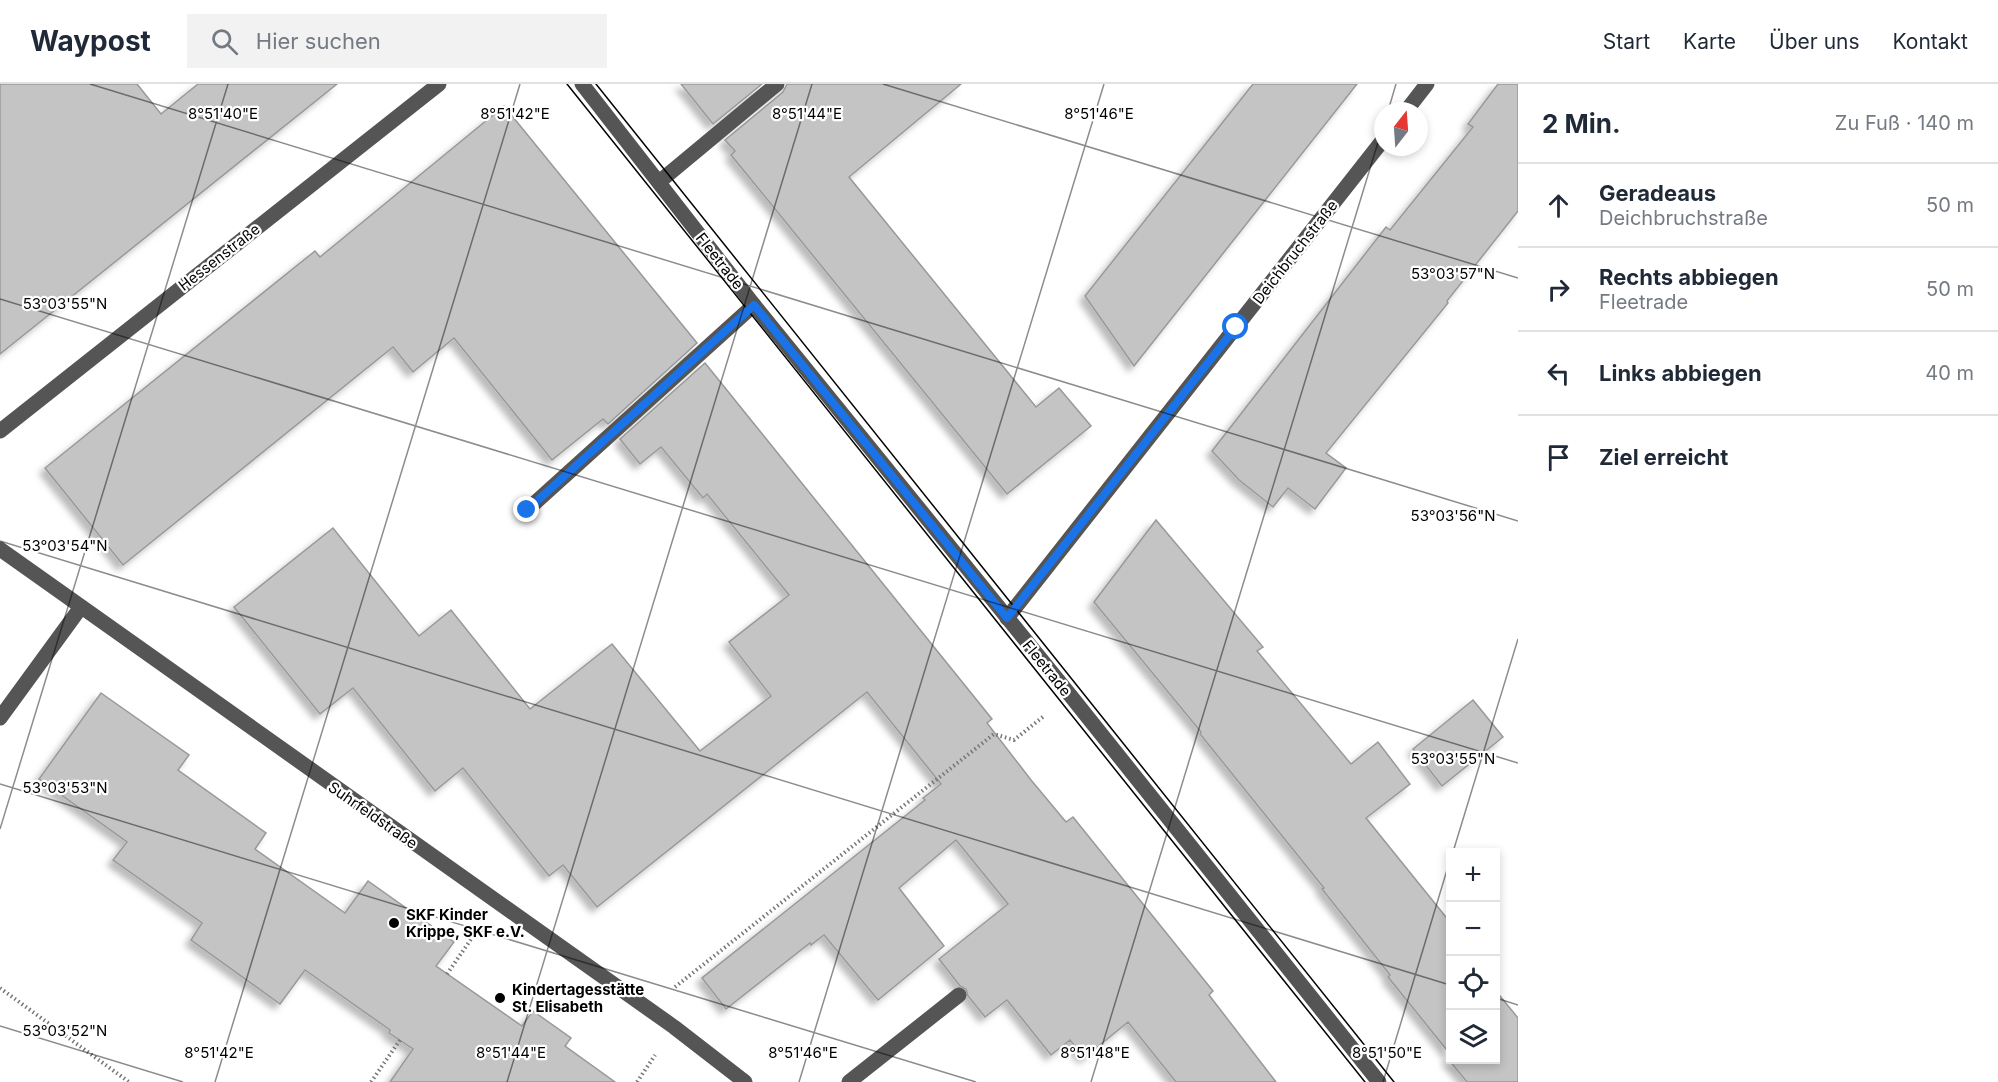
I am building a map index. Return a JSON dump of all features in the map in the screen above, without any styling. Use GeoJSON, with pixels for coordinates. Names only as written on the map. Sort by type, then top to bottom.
{"type":"FeatureCollection","features":[{"type":"Feature","properties":{"kind":"street","name":"Hessenstraße"},"geometry":{"type":"LineString","coordinates":[[0,431],[439,84]]}},
{"type":"Feature","properties":{"kind":"street","name":"Fleetrade"},"geometry":{"type":"LineString","coordinates":[[582,84],[754,305],[1379,1082]]}},
{"type":"Feature","properties":{"kind":"street"},"geometry":{"type":"LineString","coordinates":[[659,182],[777,84]]}},
{"type":"Feature","properties":{"kind":"street"},"geometry":{"type":"LineString","coordinates":[[1413,102],[1427,84]]}},
{"type":"Feature","properties":{"kind":"street","name":"Deichbruchstraße"},"geometry":{"type":"LineString","coordinates":[[1007,618],[1374,151]]}},
{"type":"Feature","properties":{"kind":"street"},"geometry":{"type":"LineString","coordinates":[[527,510],[754,305]]}},
{"type":"Feature","properties":{"kind":"street","name":"Suhrfeldstraße"},"geometry":{"type":"LineString","coordinates":[[0,549],[648,1009],[745,1082]]}},
{"type":"Feature","properties":{"kind":"street"},"geometry":{"type":"LineString","coordinates":[[0,718],[81,607]]}},
{"type":"Feature","properties":{"kind":"street"},"geometry":{"type":"LineString","coordinates":[[849,1082],[959,995]]}},
{"type":"Feature","properties":{"kind":"path"},"geometry":{"type":"LineString","coordinates":[[648,1009],[994,734],[1014,740],[1070,695]]}},
{"type":"Feature","properties":{"kind":"path"},"geometry":{"type":"LineString","coordinates":[[447,974],[477,930],[500,904]]}},
{"type":"Feature","properties":{"kind":"path"},"geometry":{"type":"LineString","coordinates":[[0,988],[129,1082]]}},
{"type":"Feature","properties":{"kind":"path"},"geometry":{"type":"LineString","coordinates":[[371,1082],[400,1040]]}},
{"type":"Feature","properties":{"kind":"building"},"geometry":{"type":"Polygon","coordinates":[[[0,84],[137,84],[161,114],[198,84],[337,84],[0,354],[0,84]]]}},
{"type":"Feature","properties":{"kind":"building"},"geometry":{"type":"Polygon","coordinates":[[[681,84],[762,84],[713,124],[681,84]]]}},
{"type":"Feature","properties":{"kind":"building"},"geometry":{"type":"Polygon","coordinates":[[[787,84],[961,84],[849,177],[1036,407],[1059,388],[1091,426],[1007,494],[731,155],[735,151],[725,140],[783,92],[787,84]]]}},
{"type":"Feature","properties":{"kind":"building"},"geometry":{"type":"Polygon","coordinates":[[[1253,84],[1357,84],[1134,366],[1085,296],[1253,84]]]}},
{"type":"Feature","properties":{"kind":"building"},"geometry":{"type":"Polygon","coordinates":[[[1498,84],[1518,84],[1518,211],[1447,301],[1448,303],[1326,453],[1346,468],[1315,509],[1288,488],[1273,507],[1239,480],[1212,451],[1386,227],[1390,230],[1473,127],[1468,124],[1498,84]]]}},
{"type":"Feature","properties":{"kind":"building"},"geometry":{"type":"Polygon","coordinates":[[[504,106],[697,343],[608,424],[603,419],[552,460],[454,338],[413,372],[393,347],[123,565],[45,468],[315,251],[320,257],[504,106]]]}},
{"type":"Feature","properties":{"kind":"building"},"geometry":{"type":"Polygon","coordinates":[[[705,363],[992,719],[987,723],[1031,780],[1066,822],[1073,817],[1213,991],[1209,995],[1276,1082],[1176,1082],[1128,1022],[1084,1058],[1070,1040],[1051,1055],[1007,1000],[985,1017],[968,996],[966,989],[960,986],[939,959],[1008,904],[956,840],[899,888],[944,946],[878,1000],[824,935],[811,945],[810,943],[726,1009],[702,978],[925,800],[923,798],[941,784],[867,692],[597,907],[563,865],[549,876],[463,768],[435,791],[353,688],[320,714],[234,607],[333,528],[419,636],[451,610],[530,709],[612,644],[700,751],[771,696],[729,642],[789,595],[707,494],[703,498],[661,447],[640,464],[620,439],[705,363]]]}},
{"type":"Feature","properties":{"kind":"building"},"geometry":{"type":"Polygon","coordinates":[[[1156,520],[1263,647],[1257,651],[1351,764],[1378,742],[1410,784],[1366,818],[1446,917],[1446,1049],[1388,977],[1390,975],[1322,889],[1324,888],[1200,734],[1201,732],[1094,602],[1156,520]]]}},
{"type":"Feature","properties":{"kind":"building"},"geometry":{"type":"Polygon","coordinates":[[[101,693],[189,755],[178,770],[266,833],[255,849],[345,913],[368,881],[454,942],[436,966],[522,1026],[533,1011],[571,1038],[565,1046],[615,1082],[390,1082],[413,1049],[389,1033],[390,1030],[305,970],[280,1004],[191,940],[202,923],[113,860],[127,842],[39,779],[101,693]]]}},
{"type":"Feature","properties":{"kind":"building"},"geometry":{"type":"Polygon","coordinates":[[[1473,700],[1503,737],[1442,786],[1413,749],[1473,700]]]}},
{"type":"Feature","properties":{"kind":"building"},"geometry":{"type":"Polygon","coordinates":[[[1500,996],[1518,1018],[1518,1082],[1467,1082],[1452,1064],[1500,1064],[1500,996]]]}},
{"type":"Feature","properties":{"kind":"tram line"},"geometry":{"type":"LineString","coordinates":[[567,84],[1365,1082]]}},
{"type":"Feature","properties":{"kind":"tram line"},"geometry":{"type":"LineString","coordinates":[[596,84],[1394,1082]]}},
{"type":"Feature","properties":{"kind":"place","name":"SKF Kinder Krippe, SKF e.V."},"geometry":{"type":"Point","coordinates":[394,923]}},
{"type":"Feature","properties":{"kind":"place","name":"Kindertagesstätte St. Elisabeth"},"geometry":{"type":"Point","coordinates":[500,998]}},
{"type":"Feature","properties":{"kind":"route"},"geometry":{"type":"LineString","coordinates":[[527,510],[754,305],[1007,618],[1236,327]]}}]}
